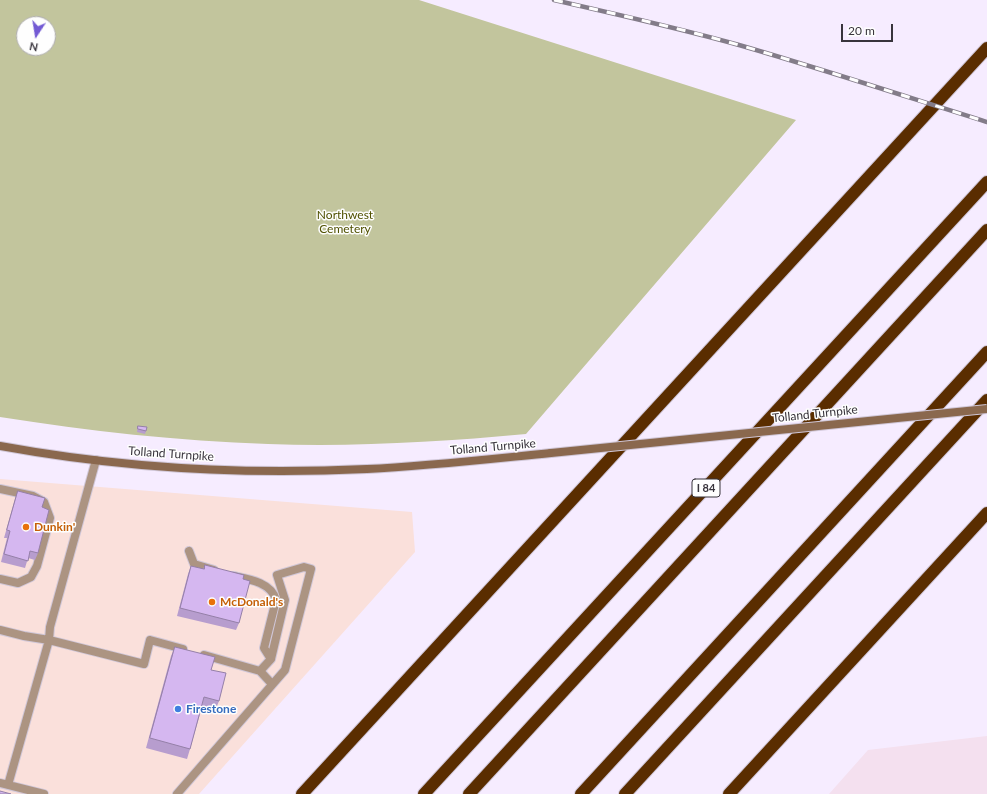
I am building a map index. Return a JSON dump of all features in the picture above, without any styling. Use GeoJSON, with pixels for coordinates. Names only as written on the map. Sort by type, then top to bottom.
{"type":"FeatureCollection","features":[{"type":"Feature","properties":{"kind":"highway"},"geometry":{"type":"LineString","coordinates":[[302,794],[987,48]]}},
{"type":"Feature","properties":{"kind":"highway","name":"I 84"},"geometry":{"type":"LineString","coordinates":[[424,794],[987,182]]}},
{"type":"Feature","properties":{"kind":"highway"},"geometry":{"type":"LineString","coordinates":[[469,794],[987,230]]}},
{"type":"Feature","properties":{"kind":"highway"},"geometry":{"type":"LineString","coordinates":[[581,794],[987,352]]}},
{"type":"Feature","properties":{"kind":"highway"},"geometry":{"type":"LineString","coordinates":[[625,794],[987,400]]}},
{"type":"Feature","properties":{"kind":"highway"},"geometry":{"type":"LineString","coordinates":[[729,794],[987,513]]}},
{"type":"Feature","properties":{"kind":"main road","name":"Tolland Turnpike"},"geometry":{"type":"LineString","coordinates":[[0,446],[96,460],[173,466],[292,471],[376,469],[987,409]]}},
{"type":"Feature","properties":{"kind":"lane"},"geometry":{"type":"LineString","coordinates":[[44,794],[4,784],[49,640],[50,627],[96,460]]}},
{"type":"Feature","properties":{"kind":"lane"},"geometry":{"type":"LineString","coordinates":[[0,489],[33,496],[44,502],[50,518],[37,566],[31,577],[18,583],[0,579]]}},
{"type":"Feature","properties":{"kind":"lane"},"geometry":{"type":"LineString","coordinates":[[189,551],[194,564],[231,576],[255,580],[274,594],[276,600],[264,648],[271,659]]}},
{"type":"Feature","properties":{"kind":"lane"},"geometry":{"type":"LineString","coordinates":[[177,794],[285,670],[311,569],[304,567],[277,575],[285,600],[271,659],[260,671]]}},
{"type":"Feature","properties":{"kind":"lane"},"geometry":{"type":"LineString","coordinates":[[0,630],[49,640],[144,664],[150,640],[260,671],[272,684]]}},
{"type":"Feature","properties":{"kind":"shaded area"},"geometry":{"type":"Polygon","coordinates":[[[0,479],[412,512],[415,552],[199,794],[0,794],[0,479]]]}},
{"type":"Feature","properties":{"kind":"shaded area"},"geometry":{"type":"Polygon","coordinates":[[[987,736],[987,794],[829,794],[868,750],[987,736]]]}},
{"type":"Feature","properties":{"kind":"green space","name":"Northwest Cemetery"},"geometry":{"type":"Polygon","coordinates":[[[0,0],[419,0],[796,120],[526,434],[397,443],[300,445],[234,443],[134,435],[0,417],[0,0]]]}},
{"type":"Feature","properties":{"kind":"building"},"geometry":{"type":"Polygon","coordinates":[[[138,426],[147,427],[146,431],[138,429],[138,426]]]}},
{"type":"Feature","properties":{"kind":"building","name":"Dunkin'"},"geometry":{"type":"Polygon","coordinates":[[[18,491],[45,498],[42,507],[49,510],[38,553],[30,551],[28,561],[4,554],[10,531],[7,530],[18,491]]]}},
{"type":"Feature","properties":{"kind":"building","name":"McDonald's"},"geometry":{"type":"Polygon","coordinates":[[[205,565],[244,575],[243,579],[250,581],[239,623],[180,608],[191,566],[204,569],[205,565]]]}},
{"type":"Feature","properties":{"kind":"building","name":"Firestone"},"geometry":{"type":"Polygon","coordinates":[[[175,647],[215,657],[211,670],[226,673],[219,701],[204,697],[190,749],[150,738],[175,647]]]}},
{"type":"Feature","properties":{"kind":"building"},"geometry":{"type":"Polygon","coordinates":[[[0,791],[11,794],[0,794],[0,791]]]}},
{"type":"Feature","properties":{"kind":"railway"},"geometry":{"type":"LineString","coordinates":[[554,0],[739,45],[987,122]]}},
{"type":"Feature","properties":{"kind":"place","name":"Dunkin'"},"geometry":{"type":"Point","coordinates":[26,527]}},
{"type":"Feature","properties":{"kind":"place","name":"McDonald's"},"geometry":{"type":"Point","coordinates":[212,602]}},
{"type":"Feature","properties":{"kind":"place","name":"Firestone"},"geometry":{"type":"Point","coordinates":[178,709]}}]}
